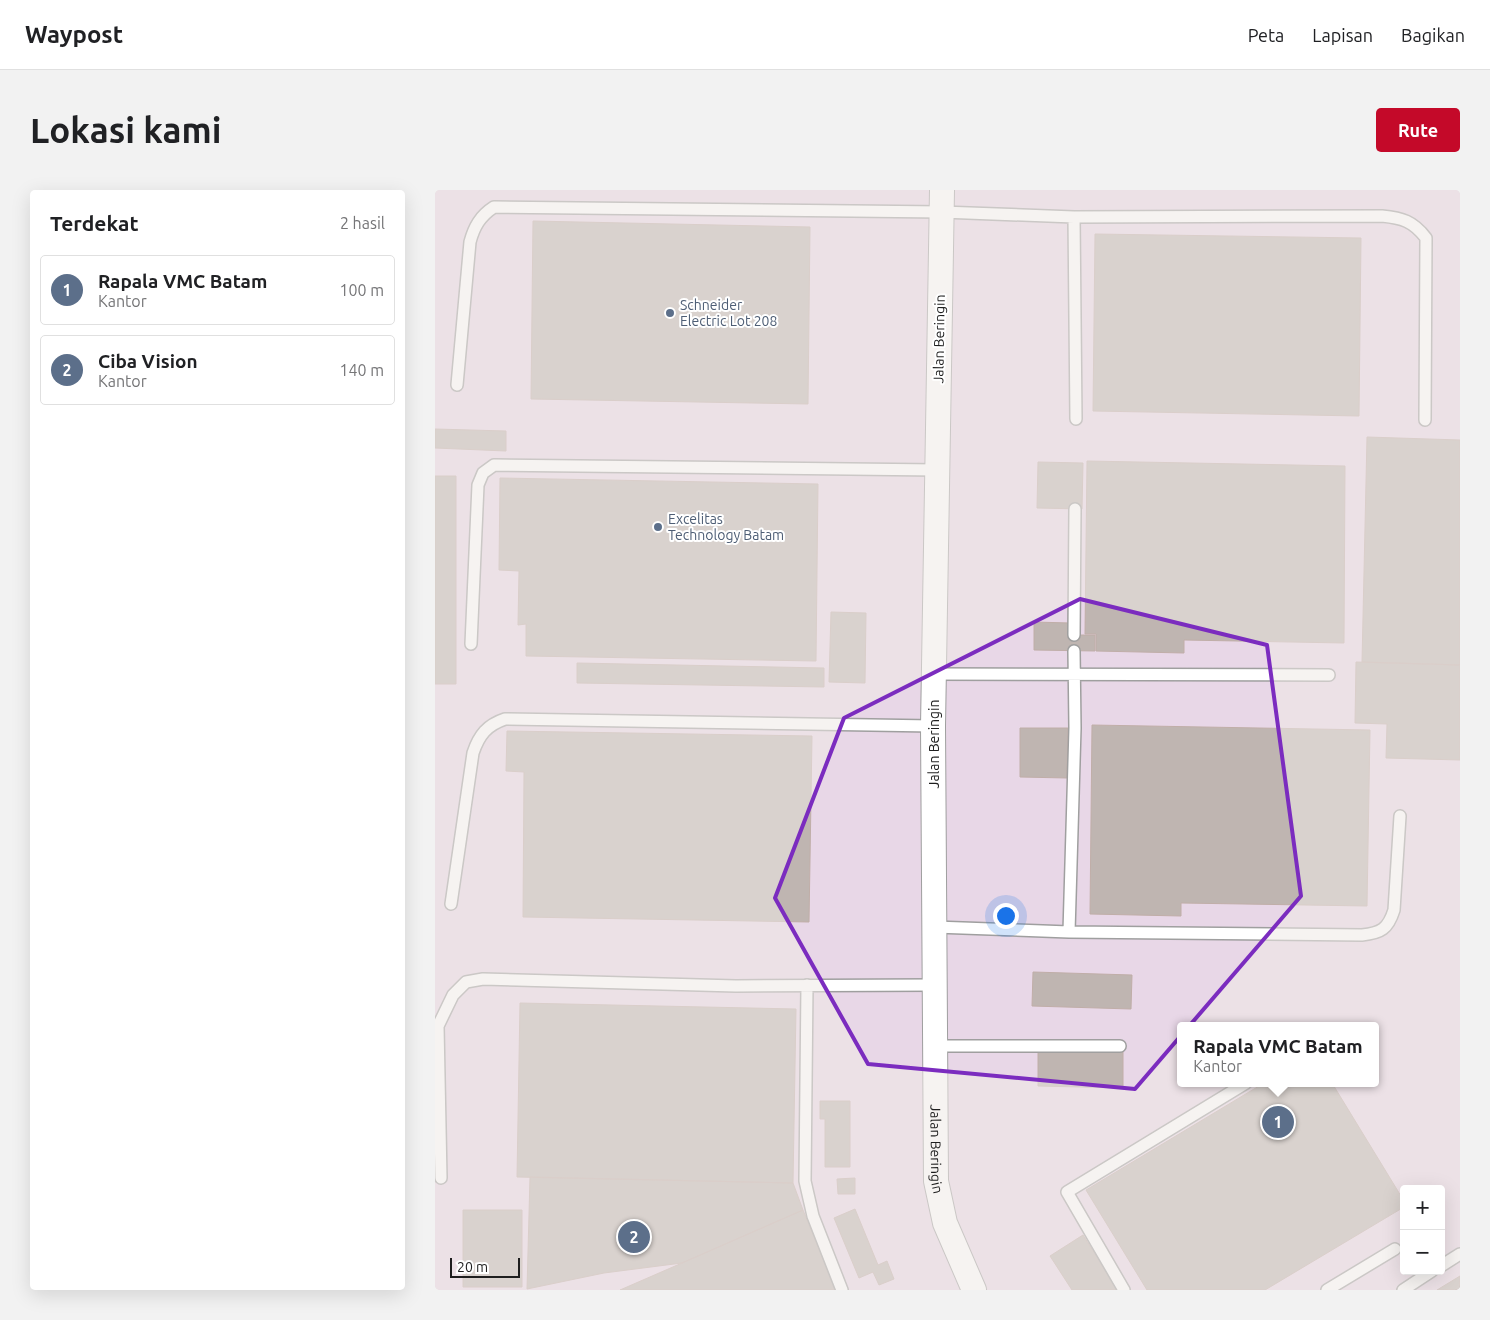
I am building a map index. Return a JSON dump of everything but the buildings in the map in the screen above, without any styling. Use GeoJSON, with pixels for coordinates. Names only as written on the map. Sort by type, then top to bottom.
{"type":"FeatureCollection","features":[{"type":"Feature","properties":{"kind":"street","name":"Jalan Beringin"},"geometry":{"type":"LineString","coordinates":[[942,201],[933,726],[936,1181],[945,1223],[974,1290]]}},
{"type":"Feature","properties":{"kind":"lane"},"geometry":{"type":"LineString","coordinates":[[457,384],[470,242],[484,213],[493,207],[942,201],[1074,217],[1382,216],[1408,221],[1418,227],[1426,238],[1425,420]]}},
{"type":"Feature","properties":{"kind":"lane"},"geometry":{"type":"LineString","coordinates":[[1074,217],[1076,419]]}},
{"type":"Feature","properties":{"kind":"lane"},"geometry":{"type":"LineString","coordinates":[[471,644],[478,485],[483,472],[494,465],[937,470]]}},
{"type":"Feature","properties":{"kind":"lane"},"geometry":{"type":"LineString","coordinates":[[1074,635],[1075,509]]}},
{"type":"Feature","properties":{"kind":"lane"},"geometry":{"type":"LineString","coordinates":[[1069,932],[1075,728],[1073,651]]}},
{"type":"Feature","properties":{"kind":"lane"},"geometry":{"type":"LineString","coordinates":[[934,674],[1329,676]]}},
{"type":"Feature","properties":{"kind":"lane"},"geometry":{"type":"LineString","coordinates":[[451,904],[473,753],[477,740],[485,730],[505,719],[933,726]]}},
{"type":"Feature","properties":{"kind":"lane"},"geometry":{"type":"LineString","coordinates":[[935,926],[1069,932],[1373,934],[1383,930],[1390,922],[1393,910],[1400,816]]}},
{"type":"Feature","properties":{"kind":"lane"},"geometry":{"type":"LineString","coordinates":[[441,1178],[438,1026],[453,995],[466,982],[483,979],[735,986],[935,985]]}},
{"type":"Feature","properties":{"kind":"lane"},"geometry":{"type":"LineString","coordinates":[[807,986],[805,1181],[813,1216],[842,1290]]}},
{"type":"Feature","properties":{"kind":"lane"},"geometry":{"type":"LineString","coordinates":[[935,1046],[1120,1046]]}},
{"type":"Feature","properties":{"kind":"lane"},"geometry":{"type":"LineString","coordinates":[[1124,1290],[1067,1192],[1239,1087]]}},
{"type":"Feature","properties":{"kind":"lane"},"geometry":{"type":"LineString","coordinates":[[1327,1290],[1395,1249]]}},
{"type":"Feature","properties":{"kind":"lane"},"geometry":{"type":"LineString","coordinates":[[1445,1263],[1460,1254]]}},
{"type":"Feature","properties":{"kind":"lane"},"geometry":{"type":"LineString","coordinates":[[1403,1290],[1426,1275]]}},
{"type":"Feature","properties":{"kind":"highlighted area"},"geometry":{"type":"Polygon","coordinates":[[[1080,599],[1267,645],[1301,896],[1135,1089],[868,1064],[775,898],[844,718],[1080,599]]]}},
{"type":"Feature","properties":{"kind":"shaded area"},"geometry":{"type":"Polygon","coordinates":[[[435,190],[1460,190],[1460,1290],[435,1290],[435,190]]]}},
{"type":"Feature","properties":{"kind":"place","name":"Schneider Electric Lot 208"},"geometry":{"type":"Point","coordinates":[670,313]}},
{"type":"Feature","properties":{"kind":"place","name":"Excelitas Technology Batam"},"geometry":{"type":"Point","coordinates":[658,527]}},
{"type":"Feature","properties":{"kind":"place","name":"Rapala VMC Batam"},"geometry":{"type":"Point","coordinates":[1278,1122]}},
{"type":"Feature","properties":{"kind":"place","name":"Ciba Vision"},"geometry":{"type":"Point","coordinates":[634,1237]}}]}
